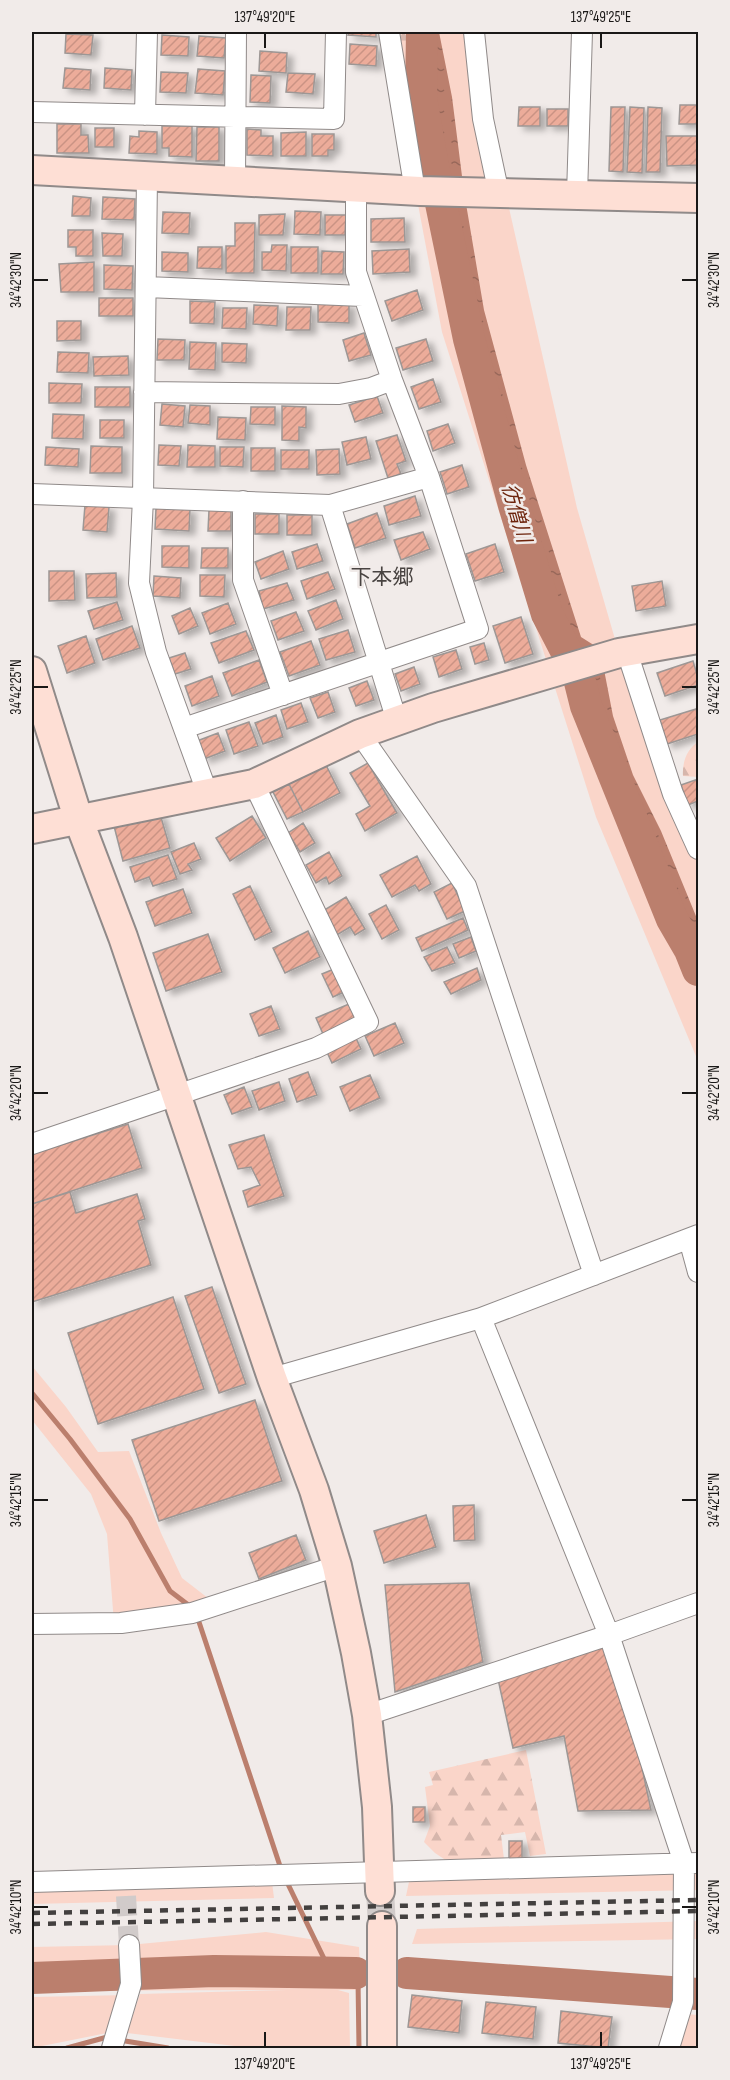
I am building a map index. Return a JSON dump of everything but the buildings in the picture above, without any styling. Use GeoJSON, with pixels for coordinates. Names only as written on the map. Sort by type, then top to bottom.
{"type":"FeatureCollection","features":[{"type":"Feature","properties":{"kind":"street"},"geometry":{"type":"LineString","coordinates":[[145,115],[147,32]]}},
{"type":"Feature","properties":{"kind":"street"},"geometry":{"type":"LineString","coordinates":[[235,180],[236,32]]}},
{"type":"Feature","properties":{"kind":"street"},"geometry":{"type":"LineString","coordinates":[[32,112],[334,119],[336,32]]}},
{"type":"Feature","properties":{"kind":"street"},"geometry":{"type":"LineString","coordinates":[[389,32],[418,191]]}},
{"type":"Feature","properties":{"kind":"street"},"geometry":{"type":"LineString","coordinates":[[474,32],[483,118],[497,194]]}},
{"type":"Feature","properties":{"kind":"street"},"geometry":{"type":"LineString","coordinates":[[577,195],[582,32]]}},
{"type":"Feature","properties":{"kind":"street"},"geometry":{"type":"LineString","coordinates":[[32,170],[418,191],[699,198]]}},
{"type":"Feature","properties":{"kind":"street"},"geometry":{"type":"LineString","coordinates":[[147,177],[143,498],[139,583],[156,652],[207,792]]}},
{"type":"Feature","properties":{"kind":"street"},"geometry":{"type":"LineString","coordinates":[[184,728],[478,629],[429,477],[392,380],[356,272],[357,187]]}},
{"type":"Feature","properties":{"kind":"street"},"geometry":{"type":"LineString","coordinates":[[146,287],[363,296]]}},
{"type":"Feature","properties":{"kind":"street"},"geometry":{"type":"LineString","coordinates":[[144,392],[339,394],[371,388],[392,380]]}},
{"type":"Feature","properties":{"kind":"street"},"geometry":{"type":"LineString","coordinates":[[32,494],[330,505],[429,477]]}},
{"type":"Feature","properties":{"kind":"street"},"geometry":{"type":"LineString","coordinates":[[243,501],[243,580],[283,695]]}},
{"type":"Feature","properties":{"kind":"street"},"geometry":{"type":"LineString","coordinates":[[330,505],[397,721]]}},
{"type":"Feature","properties":{"kind":"street"},"geometry":{"type":"LineString","coordinates":[[32,829],[254,784],[360,734],[433,708],[623,652],[699,639]]}},
{"type":"Feature","properties":{"kind":"street"},"geometry":{"type":"LineString","coordinates":[[623,652],[673,794],[699,849]]}},
{"type":"Feature","properties":{"kind":"street"},"geometry":{"type":"LineString","coordinates":[[32,670],[79,821],[123,937],[272,1378],[314,1490],[337,1566],[367,1714],[377,1807],[380,1882]]}},
{"type":"Feature","properties":{"kind":"street"},"geometry":{"type":"LineString","coordinates":[[360,734],[466,886],[594,1275]]}},
{"type":"Feature","properties":{"kind":"street"},"geometry":{"type":"LineString","coordinates":[[32,1144],[316,1048],[368,1022],[254,784]]}},
{"type":"Feature","properties":{"kind":"street"},"geometry":{"type":"LineString","coordinates":[[272,1378],[481,1318],[694,1237],[699,1272]]}},
{"type":"Feature","properties":{"kind":"street"},"geometry":{"type":"LineString","coordinates":[[481,1318],[609,1635],[691,1863],[683,2002],[669,2049]]}},
{"type":"Feature","properties":{"kind":"street"},"geometry":{"type":"LineString","coordinates":[[32,1624],[121,1623],[192,1614],[337,1566]]}},
{"type":"Feature","properties":{"kind":"street"},"geometry":{"type":"LineString","coordinates":[[367,1714],[609,1635],[699,1603]]}},
{"type":"Feature","properties":{"kind":"street"},"geometry":{"type":"LineString","coordinates":[[32,1882],[127,1888],[380,1882],[691,1863]]}},
{"type":"Feature","properties":{"kind":"street"},"geometry":{"type":"LineString","coordinates":[[382,1926],[382,2049]]}},
{"type":"Feature","properties":{"kind":"street"},"geometry":{"type":"LineString","coordinates":[[112,2049],[131,1984],[129,1945]]}},
{"type":"Feature","properties":{"kind":"green space"},"geometry":{"type":"Polygon","coordinates":[[[389,32],[477,32],[483,119],[509,208],[577,508],[619,653],[698,847],[698,1061],[596,817],[442,332],[389,32]]]}},
{"type":"Feature","properties":{"kind":"green space"},"geometry":{"type":"Polygon","coordinates":[[[389,32],[408,32],[417,130],[403,117],[389,32]]]}},
{"type":"Feature","properties":{"kind":"green space"},"geometry":{"type":"Polygon","coordinates":[[[698,742],[698,777],[683,776],[686,756],[698,742]]]}},
{"type":"Feature","properties":{"kind":"green space"},"geometry":{"type":"Polygon","coordinates":[[[32,1366],[66,1407],[98,1452],[129,1451],[161,1533],[182,1578],[217,1605],[114,1623],[107,1534],[91,1494],[32,1420],[32,1366]]]}},
{"type":"Feature","properties":{"kind":"green space"},"geometry":{"type":"Polygon","coordinates":[[[526,1750],[546,1854],[530,1856],[525,1832],[501,1835],[504,1859],[447,1861],[435,1853],[424,1842],[430,1826],[425,1787],[433,1785],[429,1772],[526,1750]]]}},
{"type":"Feature","properties":{"kind":"green space"},"geometry":{"type":"Polygon","coordinates":[[[698,1866],[698,1890],[406,1896],[410,1877],[698,1866]]]}},
{"type":"Feature","properties":{"kind":"green space"},"geometry":{"type":"Polygon","coordinates":[[[272,1882],[274,1898],[32,1904],[32,1885],[272,1882]]]}},
{"type":"Feature","properties":{"kind":"green space"},"geometry":{"type":"Polygon","coordinates":[[[698,1921],[698,1939],[412,1944],[417,1929],[698,1921]]]}},
{"type":"Feature","properties":{"kind":"green space"},"geometry":{"type":"Polygon","coordinates":[[[266,1932],[359,1947],[361,1990],[338,1990],[349,1993],[350,2048],[251,2048],[127,2033],[140,1994],[287,1990],[32,1991],[32,1947],[129,1945],[266,1932]]]}},
{"type":"Feature","properties":{"kind":"green space"},"geometry":{"type":"Polygon","coordinates":[[[128,1995],[117,2031],[32,2048],[32,1997],[128,1995]]]}},
{"type":"Feature","properties":{"kind":"green space"},"geometry":{"type":"Polygon","coordinates":[[[686,2014],[698,2015],[698,2048],[675,2048],[686,2014]]]}},
{"type":"Feature","properties":{"kind":"water"},"geometry":{"type":"Polygon","coordinates":[[[420,32],[439,32],[452,97],[464,192],[484,310],[526,465],[581,637],[600,649],[613,716],[633,775],[661,831],[698,921],[698,970],[667,907],[603,748],[574,667],[552,624],[509,486],[460,291],[433,165],[420,32]]]}},
{"type":"Feature","properties":{"kind":"waterway","name":"彷僧川"},"geometry":{"type":"LineString","coordinates":[[422,32],[421,98],[431,155],[469,339],[514,505],[547,614],[578,674],[586,706],[672,919],[690,950],[698,970]]}},
{"type":"Feature","properties":{"kind":"waterway"},"geometry":{"type":"LineString","coordinates":[[32,1393],[130,1519],[170,1591],[191,1607]]}},
{"type":"Feature","properties":{"kind":"waterway"},"geometry":{"type":"LineString","coordinates":[[197,1616],[281,1869]]}},
{"type":"Feature","properties":{"kind":"waterway"},"geometry":{"type":"LineString","coordinates":[[285,1878],[331,1973],[358,1980],[359,2048]]}},
{"type":"Feature","properties":{"kind":"waterway"},"geometry":{"type":"LineString","coordinates":[[32,1978],[214,1971],[356,1973]]}},
{"type":"Feature","properties":{"kind":"waterway"},"geometry":{"type":"LineString","coordinates":[[407,1973],[698,1994]]}},
{"type":"Feature","properties":{"kind":"waterway"},"geometry":{"type":"LineString","coordinates":[[67,2048],[111,2036]]}},
{"type":"Feature","properties":{"kind":"waterway"},"geometry":{"type":"LineString","coordinates":[[119,2040],[168,2048]]}},
{"type":"Feature","properties":{"kind":"tunnel"},"geometry":{"type":"LineString","coordinates":[[380,1891],[382,1926]]}},
{"type":"Feature","properties":{"kind":"tunnel"},"geometry":{"type":"LineString","coordinates":[[126,1896],[129,1945]]}},
{"type":"Feature","properties":{"kind":"railway"},"geometry":{"type":"LineString","coordinates":[[32,1913],[698,1900]]}},
{"type":"Feature","properties":{"kind":"railway"},"geometry":{"type":"LineString","coordinates":[[32,1924],[698,1911]]}},
{"type":"Feature","properties":{"kind":"district","name":"下本郷"},"geometry":{"type":"Point","coordinates":[382,577]}}]}
